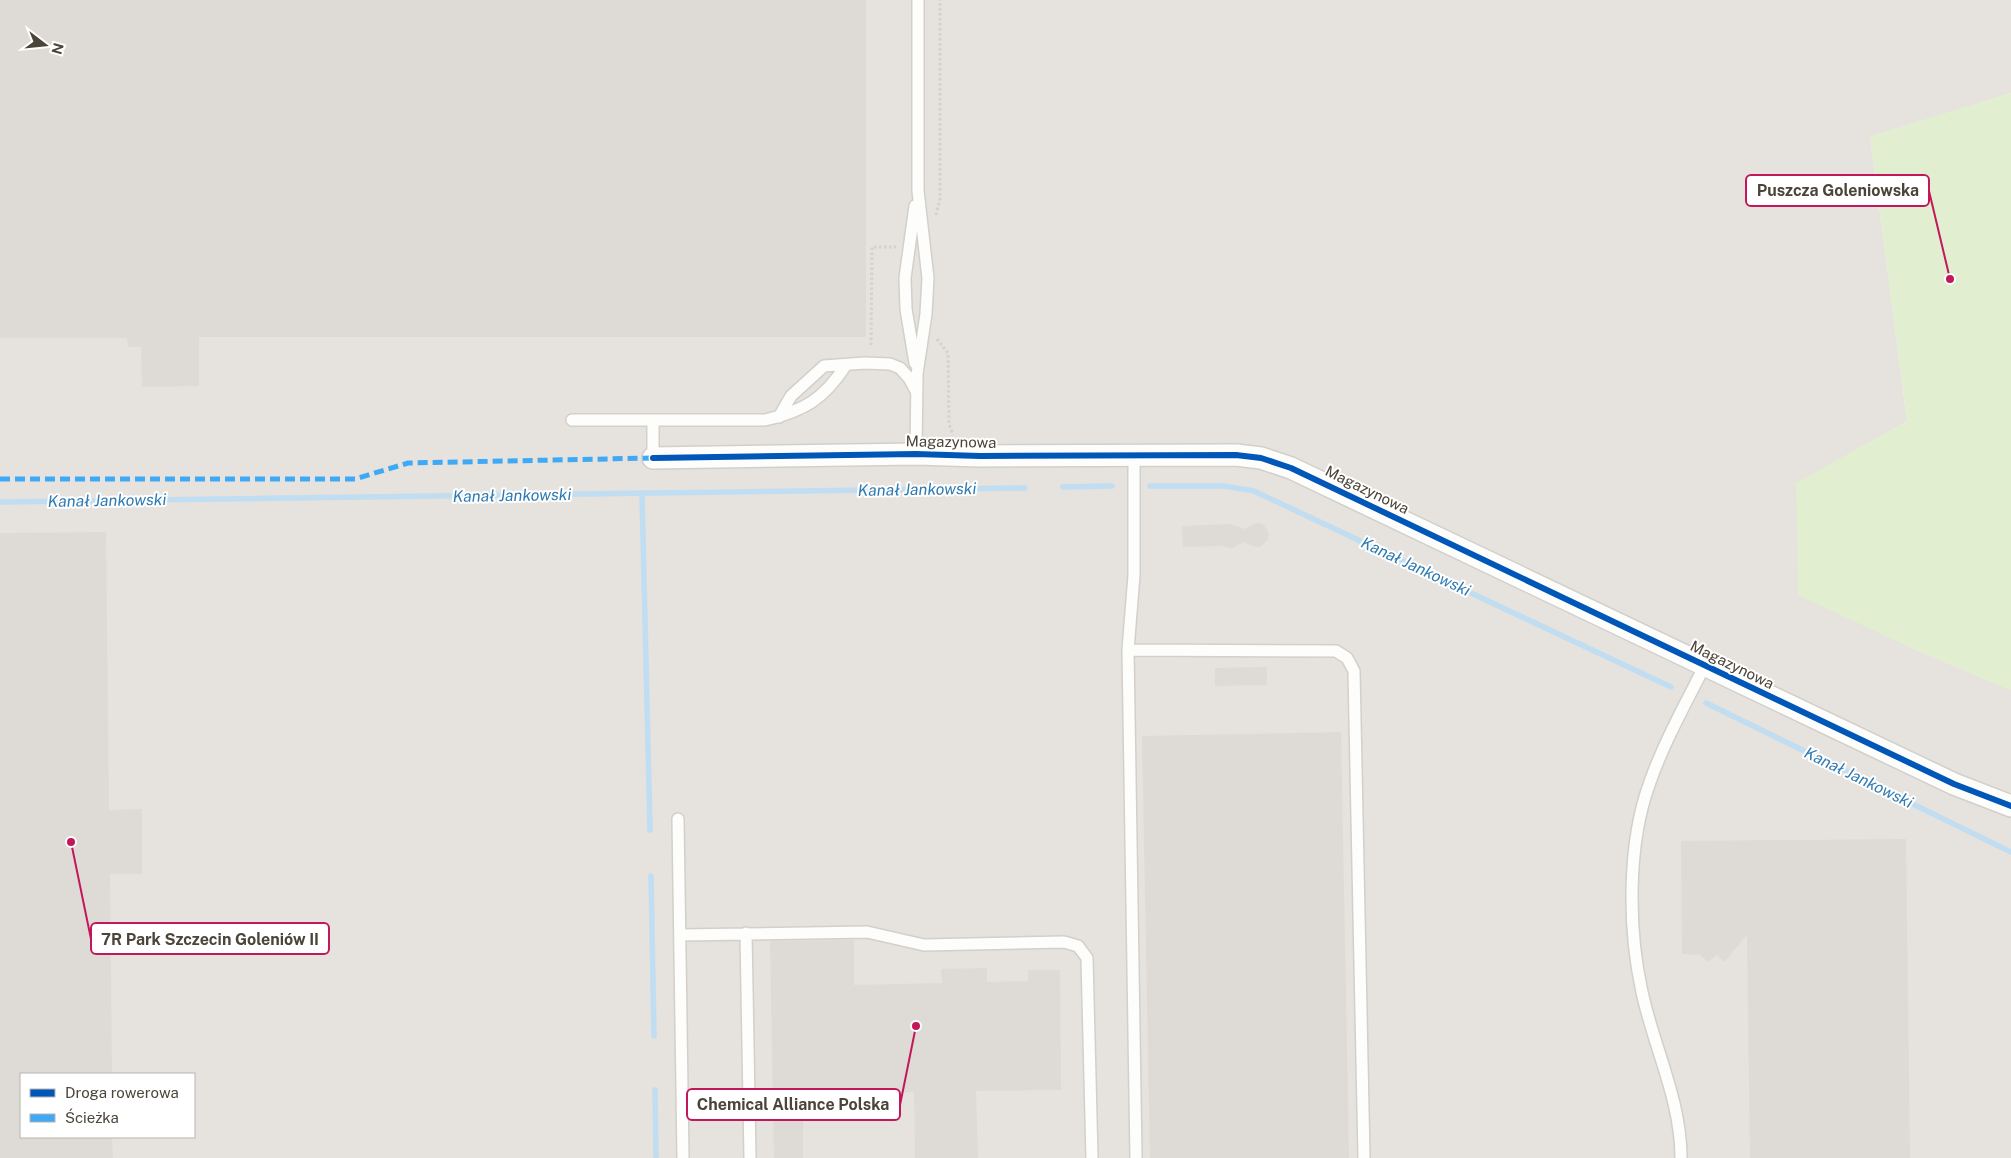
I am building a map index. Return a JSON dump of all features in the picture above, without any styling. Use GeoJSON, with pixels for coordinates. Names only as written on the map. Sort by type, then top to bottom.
{"type":"FeatureCollection","features":[{"type":"Feature","properties":{"kind":"street","name":"Magazynowa"},"geometry":{"type":"LineString","coordinates":[[653,458],[916,454],[980,456],[1236,455],[1261,458],[1291,468],[1954,784],[2011,806]]}},
{"type":"Feature","properties":{"kind":"lane"},"geometry":{"type":"LineString","coordinates":[[916,454],[917,374],[926,314],[928,278],[918,192],[918,0]]}},
{"type":"Feature","properties":{"kind":"lane"},"geometry":{"type":"LineString","coordinates":[[917,374],[906,309],[904,278],[918,192]]}},
{"type":"Feature","properties":{"kind":"lane"},"geometry":{"type":"LineString","coordinates":[[779,417],[791,396],[824,366],[864,363],[890,364],[900,368],[909,378],[917,392]]}},
{"type":"Feature","properties":{"kind":"lane"},"geometry":{"type":"LineString","coordinates":[[572,420],[765,420],[808,406],[832,386],[846,365]]}},
{"type":"Feature","properties":{"kind":"lane"},"geometry":{"type":"LineString","coordinates":[[653,420],[653,458]]}},
{"type":"Feature","properties":{"kind":"lane"},"geometry":{"type":"LineString","coordinates":[[1134,455],[1134,575],[1128,650],[1136,1158]]}},
{"type":"Feature","properties":{"kind":"lane"},"geometry":{"type":"LineString","coordinates":[[1128,650],[1336,651],[1347,658],[1354,671],[1364,1158]]}},
{"type":"Feature","properties":{"kind":"lane"},"geometry":{"type":"LineString","coordinates":[[1681,1158],[1676,1105],[1642,994],[1634,950],[1632,872],[1637,831],[1649,783],[1705,665]]}},
{"type":"Feature","properties":{"kind":"lane"},"geometry":{"type":"LineString","coordinates":[[678,819],[684,1158]]}},
{"type":"Feature","properties":{"kind":"lane"},"geometry":{"type":"LineString","coordinates":[[680,935],[868,932],[924,945],[1064,942],[1078,946],[1086,958],[1092,1158]]}},
{"type":"Feature","properties":{"kind":"lane"},"geometry":{"type":"LineString","coordinates":[[746,933],[750,1158]]}},
{"type":"Feature","properties":{"kind":"path"},"geometry":{"type":"LineString","coordinates":[[936,218],[940,199],[940,0]]}},
{"type":"Feature","properties":{"kind":"path"},"geometry":{"type":"LineString","coordinates":[[871,345],[872,247],[899,247]]}},
{"type":"Feature","properties":{"kind":"path"},"geometry":{"type":"LineString","coordinates":[[936,337],[948,353],[949,424],[956,439]]}},
{"type":"Feature","properties":{"kind":"shaded area"},"geometry":{"type":"Polygon","coordinates":[[[0,0],[2011,0],[2011,93],[1870,137],[1907,421],[1796,484],[1911,648],[2011,690],[2011,1158],[0,1158],[0,0]]]}},
{"type":"Feature","properties":{"kind":"shaded area"},"geometry":{"type":"Polygon","coordinates":[[[927,0],[937,0],[937,159],[927,158],[927,0]]]}},
{"type":"Feature","properties":{"kind":"shaded area"},"geometry":{"type":"Polygon","coordinates":[[[881,14],[902,14],[902,41],[881,40],[881,14]]]}},
{"type":"Feature","properties":{"kind":"shaded area"},"geometry":{"type":"Polygon","coordinates":[[[881,58],[902,58],[902,85],[881,85],[881,58]]]}},
{"type":"Feature","properties":{"kind":"shaded area"},"geometry":{"type":"Polygon","coordinates":[[[881,102],[902,102],[901,129],[881,128],[881,102]]]}},
{"type":"Feature","properties":{"kind":"shaded area"},"geometry":{"type":"Polygon","coordinates":[[[881,146],[902,146],[901,171],[881,171],[881,146]]]}},
{"type":"Feature","properties":{"kind":"shaded area"},"geometry":{"type":"Polygon","coordinates":[[[881,191],[902,191],[902,204],[881,204],[881,191]]]}},
{"type":"Feature","properties":{"kind":"shaded area"},"geometry":{"type":"Polygon","coordinates":[[[486,337],[573,337],[572,433],[457,432],[458,378],[467,365],[486,357],[486,337]]]}},
{"type":"Feature","properties":{"kind":"shaded area"},"geometry":{"type":"Polygon","coordinates":[[[775,345],[788,345],[788,384],[774,384],[775,345]]]}},
{"type":"Feature","properties":{"kind":"shaded area"},"geometry":{"type":"Polygon","coordinates":[[[747,972],[750,1158],[730,1158],[727,973],[747,972]]]}},
{"type":"Feature","properties":{"kind":"green space"},"geometry":{"type":"Polygon","coordinates":[[[2011,93],[2011,690],[1911,648],[1798,595],[1796,483],[1907,421],[1870,136],[2011,93]]]}},
{"type":"Feature","properties":{"kind":"building"},"geometry":{"type":"Polygon","coordinates":[[[0,0],[866,0],[866,337],[199,337],[199,386],[142,387],[141,347],[128,347],[127,338],[0,338],[0,0]]]}},
{"type":"Feature","properties":{"kind":"building"},"geometry":{"type":"Polygon","coordinates":[[[1259,523],[1264,525],[1269,534],[1268,540],[1260,547],[1243,542],[1233,548],[1222,546],[1183,547],[1182,526],[1231,524],[1244,529],[1259,523]]]}},
{"type":"Feature","properties":{"kind":"building"},"geometry":{"type":"Polygon","coordinates":[[[106,532],[109,810],[142,809],[142,874],[110,874],[112,1073],[20,1073],[20,1138],[112,1138],[113,1158],[0,1158],[0,533],[106,532]]]}},
{"type":"Feature","properties":{"kind":"building"},"geometry":{"type":"Polygon","coordinates":[[[1267,667],[1267,685],[1215,686],[1215,668],[1267,667]]]}},
{"type":"Feature","properties":{"kind":"building"},"geometry":{"type":"Polygon","coordinates":[[[1341,732],[1349,1158],[1150,1158],[1142,736],[1341,732]]]}},
{"type":"Feature","properties":{"kind":"building"},"geometry":{"type":"Polygon","coordinates":[[[1906,839],[1910,1158],[1750,1158],[1747,935],[1724,962],[1717,955],[1708,962],[1700,955],[1682,954],[1681,841],[1906,839]]]}},
{"type":"Feature","properties":{"kind":"building"},"geometry":{"type":"Polygon","coordinates":[[[854,940],[854,985],[942,983],[941,969],[987,968],[987,982],[1028,981],[1028,970],[1060,970],[1061,1090],[976,1091],[978,1158],[915,1158],[914,1092],[803,1094],[803,1158],[774,1158],[770,941],[854,940]]]}},
{"type":"Feature","properties":{"kind":"waterway","name":"Kanał Jankowski"},"geometry":{"type":"LineString","coordinates":[[1063,487],[1112,486]]}},
{"type":"Feature","properties":{"kind":"waterway","name":"Kanał Jankowski"},"geometry":{"type":"LineString","coordinates":[[1150,486],[1224,486],[1254,491],[1671,687]]}},
{"type":"Feature","properties":{"kind":"waterway","name":"Kanał Jankowski"},"geometry":{"type":"LineString","coordinates":[[0,502],[1025,488]]}},
{"type":"Feature","properties":{"kind":"waterway"},"geometry":{"type":"LineString","coordinates":[[642,494],[650,830]]}},
{"type":"Feature","properties":{"kind":"waterway","name":"Kanał Jankowski"},"geometry":{"type":"LineString","coordinates":[[1706,703],[2011,852]]}},
{"type":"Feature","properties":{"kind":"waterway"},"geometry":{"type":"LineString","coordinates":[[651,876],[654,1036]]}},
{"type":"Feature","properties":{"kind":"waterway"},"geometry":{"type":"LineString","coordinates":[[655,1090],[656,1158]]}},
{"type":"Feature","properties":{"kind":"marked path"},"geometry":{"type":"LineString","coordinates":[[0,479],[355,479],[408,463],[653,458]]}},
{"type":"Feature","properties":{"kind":"cycle path"},"geometry":{"type":"LineString","coordinates":[[653,458],[916,454],[980,456],[1236,455],[1261,458],[1291,468],[1954,784],[2011,806]]}},
{"type":"Feature","properties":{"kind":"place","name":"Puszcza Goleniowska"},"geometry":{"type":"Point","coordinates":[1950,279]}},
{"type":"Feature","properties":{"kind":"place","name":"7R Park Szczecin Goleniów II"},"geometry":{"type":"Point","coordinates":[71,842]}},
{"type":"Feature","properties":{"kind":"place","name":"Chemical Alliance Polska"},"geometry":{"type":"Point","coordinates":[916,1026]}}]}
